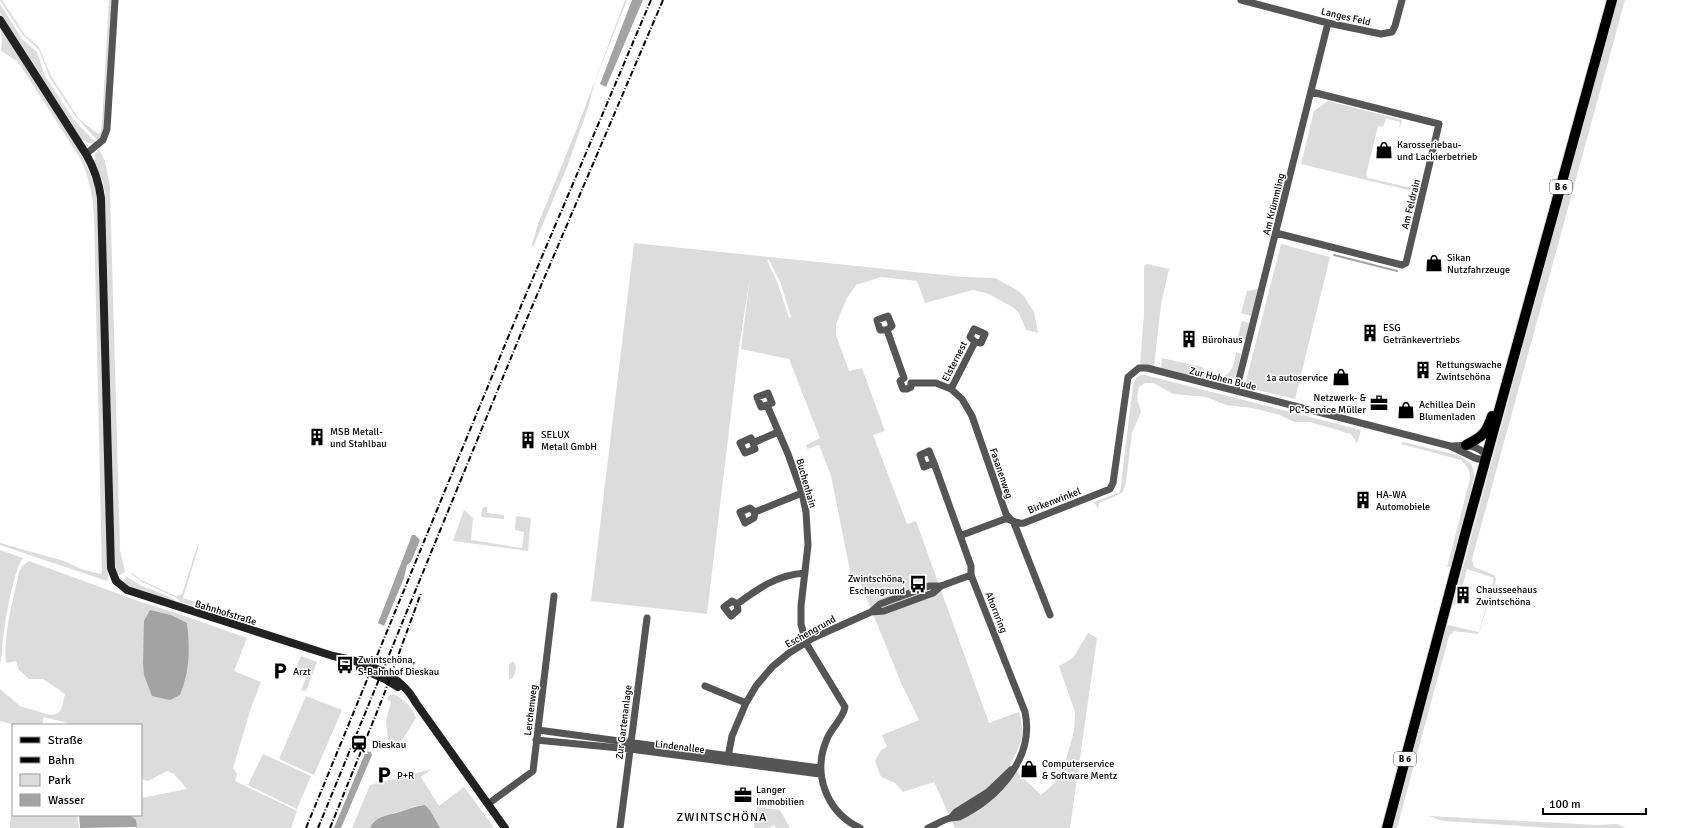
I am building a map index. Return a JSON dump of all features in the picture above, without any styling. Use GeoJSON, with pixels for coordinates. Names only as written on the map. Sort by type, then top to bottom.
{"type":"FeatureCollection","features":[{"type":"Feature","properties":{"kind":"main road","name":"B 6"},"geometry":{"type":"LineString","coordinates":[[1387,828],[1486,458],[1612,0]]}},
{"type":"Feature","properties":{"kind":"main road"},"geometry":{"type":"LineString","coordinates":[[1466,445],[1479,439],[1485,434],[1500,392],[1510,375]]}},
{"type":"Feature","properties":{"kind":"street"},"geometry":{"type":"LineString","coordinates":[[0,20],[86,154],[103,140],[107,129],[115,0]]}},
{"type":"Feature","properties":{"kind":"street","name":"Langes Feld"},"geometry":{"type":"LineString","coordinates":[[1241,0],[1381,34],[1392,32],[1402,0]]}},
{"type":"Feature","properties":{"kind":"street","name":"Am Krümmling"},"geometry":{"type":"LineString","coordinates":[[1236,391],[1312,92],[1328,22]]}},
{"type":"Feature","properties":{"kind":"street","name":"Am Feldrain"},"geometry":{"type":"LineString","coordinates":[[1276,233],[1402,265],[1406,263],[1439,124],[1312,92]]}},
{"type":"Feature","properties":{"kind":"street","name":"Bahnhofstraße"},"geometry":{"type":"LineString","coordinates":[[86,154],[97,177],[101,198],[111,568],[116,581],[127,590],[333,656],[346,658],[387,673],[412,694],[416,703],[505,828]]}},
{"type":"Feature","properties":{"kind":"street"},"geometry":{"type":"LineString","coordinates":[[887,330],[904,378]]}},
{"type":"Feature","properties":{"kind":"street","name":"Elsternest"},"geometry":{"type":"LineString","coordinates":[[951,390],[975,342]]}},
{"type":"Feature","properties":{"kind":"street","name":"Zur Hohen Bude"},"geometry":{"type":"LineString","coordinates":[[1110,489],[1113,484],[1128,377],[1139,368],[1147,368],[1450,446],[1475,458],[1486,458]]}},
{"type":"Feature","properties":{"kind":"street"},"geometry":{"type":"LineString","coordinates":[[904,378],[909,378],[911,383],[911,387],[908,389],[903,389],[900,381],[904,378]]}},
{"type":"Feature","properties":{"kind":"street","name":"Fasanenweg"},"geometry":{"type":"LineString","coordinates":[[911,383],[936,383],[951,390],[962,399],[972,416],[1006,514],[1012,520],[1050,615]]}},
{"type":"Feature","properties":{"kind":"street","name":"Buchenhain"},"geometry":{"type":"LineString","coordinates":[[767,405],[788,454],[802,493],[808,528],[805,573],[800,606],[801,624],[806,643]]}},
{"type":"Feature","properties":{"kind":"street"},"geometry":{"type":"LineString","coordinates":[[753,443],[778,432]]}},
{"type":"Feature","properties":{"kind":"street","name":"Zur Hohen Bude"},"geometry":{"type":"LineString","coordinates":[[1450,446],[1466,445],[1478,447],[1486,458]]}},
{"type":"Feature","properties":{"kind":"street","name":"Ahornring"},"geometry":{"type":"LineString","coordinates":[[928,828],[951,818],[960,816],[994,794],[1008,779],[1015,768],[1021,756],[1027,734],[1025,712],[971,574],[972,566],[934,463]]}},
{"type":"Feature","properties":{"kind":"street","name":"Birkenwinkel"},"geometry":{"type":"LineString","coordinates":[[962,538],[962,535],[1005,519],[1018,523],[1024,523],[1110,489]]}},
{"type":"Feature","properties":{"kind":"street"},"geometry":{"type":"LineString","coordinates":[[755,512],[802,493]]}},
{"type":"Feature","properties":{"kind":"street"},"geometry":{"type":"LineString","coordinates":[[737,604],[762,586],[776,579],[791,574],[805,573]]}},
{"type":"Feature","properties":{"kind":"street","name":"Eschengrund"},"geometry":{"type":"LineString","coordinates":[[728,759],[732,736],[746,703],[756,686],[772,668],[789,653],[806,643],[871,612],[880,604],[929,586],[941,586],[971,574]]}},
{"type":"Feature","properties":{"kind":"street","name":"Lerchenweg"},"geometry":{"type":"LineString","coordinates":[[488,804],[533,770],[554,596]]}},
{"type":"Feature","properties":{"kind":"street","name":"Zur Gartenanlage"},"geometry":{"type":"LineString","coordinates":[[620,828],[647,618]]}},
{"type":"Feature","properties":{"kind":"street"},"geometry":{"type":"LineString","coordinates":[[806,643],[845,708],[844,713],[832,728],[826,740],[820,771],[822,784],[835,809],[847,821],[860,828]]}},
{"type":"Feature","properties":{"kind":"street"},"geometry":{"type":"LineString","coordinates":[[705,686],[746,703]]}},
{"type":"Feature","properties":{"kind":"street","name":"Lindenallee"},"geometry":{"type":"LineString","coordinates":[[538,730],[630,746],[820,771]]}},
{"type":"Feature","properties":{"kind":"street","name":"Lindenallee"},"geometry":{"type":"LineString","coordinates":[[536,740],[630,746]]}},
{"type":"Feature","properties":{"kind":"street"},"geometry":{"type":"LineString","coordinates":[[842,828],[847,821]]}},
{"type":"Feature","properties":{"kind":"green space"},"geometry":{"type":"Polygon","coordinates":[[[0,0],[2,0],[25,35],[39,47],[51,76],[79,119],[98,134],[101,132],[102,123],[109,0],[112,0],[104,129],[103,134],[98,141],[76,117],[50,78],[39,50],[22,34],[0,0]]]}},
{"type":"Feature","properties":{"kind":"green space"},"geometry":{"type":"Polygon","coordinates":[[[625,0],[627,0],[595,81],[587,111],[567,167],[534,245],[531,248],[538,224],[579,123],[625,0]]]}},
{"type":"Feature","properties":{"kind":"green space"},"geometry":{"type":"Polygon","coordinates":[[[1617,0],[1625,0],[1472,559],[1474,567],[1494,575],[1496,579],[1479,633],[1454,631],[1449,636],[1397,828],[1391,828],[1445,627],[1448,625],[1479,632],[1494,578],[1467,569],[1461,592],[1459,591],[1455,605],[1453,604],[1617,0]]]}},
{"type":"Feature","properties":{"kind":"green space"},"geometry":{"type":"Polygon","coordinates":[[[0,4],[22,39],[37,52],[45,76],[74,120],[96,143],[89,143],[80,139],[0,13],[0,4]]]}},
{"type":"Feature","properties":{"kind":"green space"},"geometry":{"type":"Polygon","coordinates":[[[0,26],[80,151],[97,193],[107,581],[0,545],[0,543],[64,561],[81,569],[100,574],[102,572],[94,216],[92,193],[80,158],[17,61],[1,51],[2,41],[0,26]]]}},
{"type":"Feature","properties":{"kind":"green space"},"geometry":{"type":"Polygon","coordinates":[[[1328,101],[1402,120],[1400,127],[1400,122],[1386,118],[1383,127],[1378,126],[1366,175],[1368,178],[1420,190],[1420,193],[1301,164],[1314,111],[1328,101]]]}},
{"type":"Feature","properties":{"kind":"green space"},"geometry":{"type":"Polygon","coordinates":[[[99,149],[105,161],[110,188],[120,550],[125,572],[120,575],[118,575],[115,565],[105,193],[95,159],[96,152],[99,149]]]}},
{"type":"Feature","properties":{"kind":"green space"},"geometry":{"type":"Polygon","coordinates":[[[634,243],[964,277],[995,278],[1023,295],[1034,312],[1038,333],[1026,330],[1019,313],[1014,308],[989,294],[973,290],[925,303],[917,281],[881,277],[856,285],[847,298],[836,324],[836,335],[849,371],[862,368],[885,431],[873,435],[907,524],[916,521],[989,723],[1019,712],[1022,728],[1021,740],[1010,765],[1041,795],[1059,779],[1074,731],[1075,712],[1059,666],[1073,658],[1088,633],[1097,638],[1070,828],[955,828],[934,782],[903,792],[895,783],[881,777],[875,761],[881,750],[887,747],[882,735],[919,720],[902,685],[857,575],[851,576],[831,476],[819,445],[807,449],[806,445],[820,438],[789,359],[741,349],[750,277],[739,347],[707,614],[591,601],[634,243]],[[767,260],[778,284],[789,318],[791,317],[781,284],[769,260],[767,260]]]}},
{"type":"Feature","properties":{"kind":"green space"},"geometry":{"type":"Polygon","coordinates":[[[1281,244],[1330,257],[1295,399],[1249,388],[1246,381],[1281,244]]]}},
{"type":"Feature","properties":{"kind":"green space"},"geometry":{"type":"Polygon","coordinates":[[[1147,264],[1169,269],[1161,304],[1154,367],[1140,365],[1144,314],[1144,266],[1147,264]]]}},
{"type":"Feature","properties":{"kind":"green space"},"geometry":{"type":"Polygon","coordinates":[[[1258,289],[1251,316],[1241,313],[1247,291],[1258,289]]]}},
{"type":"Feature","properties":{"kind":"green space"},"geometry":{"type":"Polygon","coordinates":[[[1242,321],[1250,323],[1245,340],[1237,340],[1242,321]]]}},
{"type":"Feature","properties":{"kind":"green space"},"geometry":{"type":"Polygon","coordinates":[[[1236,352],[1241,354],[1236,375],[1229,382],[1225,383],[1218,383],[1161,369],[1162,358],[1202,367],[1208,374],[1221,377],[1226,375],[1232,368],[1236,352]]]}},
{"type":"Feature","properties":{"kind":"green space"},"geometry":{"type":"Polygon","coordinates":[[[1141,375],[1361,430],[1357,444],[1351,434],[1310,422],[1294,422],[1280,415],[1252,408],[1226,405],[1206,397],[1173,394],[1153,383],[1145,383],[1139,387],[1138,391],[1137,398],[1141,412],[1132,433],[1126,482],[1123,492],[1099,503],[1098,509],[1094,502],[1120,492],[1133,385],[1136,378],[1141,375]]]}},
{"type":"Feature","properties":{"kind":"green space"},"geometry":{"type":"Polygon","coordinates":[[[1403,442],[1461,456],[1471,464],[1474,477],[1453,566],[1447,567],[1470,479],[1469,471],[1461,460],[1401,444],[1403,442]]]}},
{"type":"Feature","properties":{"kind":"green space"},"geometry":{"type":"Polygon","coordinates":[[[487,507],[487,513],[504,515],[504,519],[481,517],[482,509],[487,507]]]}},
{"type":"Feature","properties":{"kind":"green space"},"geometry":{"type":"Polygon","coordinates":[[[464,510],[473,518],[471,540],[522,548],[524,532],[515,530],[516,516],[531,518],[528,551],[453,541],[464,510]]]}},
{"type":"Feature","properties":{"kind":"green space"},"geometry":{"type":"Polygon","coordinates":[[[199,545],[183,598],[217,609],[216,612],[181,602],[175,597],[142,582],[131,574],[132,573],[141,580],[176,596],[182,594],[197,547],[199,545]]]}},
{"type":"Feature","properties":{"kind":"green space"},"geometry":{"type":"Polygon","coordinates":[[[0,550],[23,558],[16,574],[10,597],[0,664],[0,550]]]}},
{"type":"Feature","properties":{"kind":"green space"},"geometry":{"type":"Polygon","coordinates":[[[29,561],[141,602],[247,638],[234,671],[261,682],[251,708],[233,768],[237,774],[235,781],[297,811],[291,828],[136,828],[136,821],[131,816],[142,816],[142,798],[187,789],[174,774],[167,771],[148,781],[142,779],[142,724],[71,724],[44,717],[42,724],[12,724],[0,721],[0,689],[20,706],[50,715],[57,714],[61,710],[65,694],[43,679],[29,679],[19,670],[16,661],[6,663],[5,651],[7,628],[19,572],[22,566],[29,561]]]}},
{"type":"Feature","properties":{"kind":"green space"},"geometry":{"type":"Polygon","coordinates":[[[127,577],[140,585],[170,597],[178,603],[127,586],[123,580],[127,577]]]}},
{"type":"Feature","properties":{"kind":"green space"},"geometry":{"type":"Polygon","coordinates":[[[301,656],[317,662],[306,691],[301,690],[306,678],[294,673],[301,656]]]}},
{"type":"Feature","properties":{"kind":"green space"},"geometry":{"type":"Polygon","coordinates":[[[513,661],[516,666],[515,672],[514,676],[509,680],[509,665],[513,661]]]}},
{"type":"Feature","properties":{"kind":"green space"},"geometry":{"type":"Polygon","coordinates":[[[394,694],[408,704],[416,718],[403,739],[393,744],[388,740],[386,721],[391,702],[387,699],[389,695],[394,694]]]}},
{"type":"Feature","properties":{"kind":"green space"},"geometry":{"type":"Polygon","coordinates":[[[306,696],[342,710],[314,775],[279,759],[306,696]]]}},
{"type":"Feature","properties":{"kind":"green space"},"geometry":{"type":"Polygon","coordinates":[[[263,754],[311,776],[297,809],[248,785],[263,754]]]}},
{"type":"Feature","properties":{"kind":"green space"},"geometry":{"type":"Polygon","coordinates":[[[432,769],[421,777],[439,806],[464,787],[494,828],[440,828],[430,810],[425,805],[414,806],[404,811],[393,813],[370,828],[352,828],[370,785],[432,769]]]}},
{"type":"Feature","properties":{"kind":"green space"},"geometry":{"type":"Polygon","coordinates":[[[757,807],[780,810],[790,828],[776,828],[774,825],[769,828],[754,828],[757,807]]]}},
{"type":"Feature","properties":{"kind":"green space"},"geometry":{"type":"Polygon","coordinates":[[[12,813],[12,816],[77,816],[79,828],[10,828],[12,813]]]}},
{"type":"Feature","properties":{"kind":"green space"},"geometry":{"type":"Polygon","coordinates":[[[1429,816],[1597,825],[1617,824],[1626,828],[1552,828],[1443,821],[1429,816]]]}},
{"type":"Feature","properties":{"kind":"water"},"geometry":{"type":"Polygon","coordinates":[[[632,0],[643,0],[606,87],[600,84],[632,0]]]}},
{"type":"Feature","properties":{"kind":"water"},"geometry":{"type":"Polygon","coordinates":[[[412,535],[415,535],[420,540],[411,562],[407,565],[404,578],[384,626],[378,623],[412,535]]]}},
{"type":"Feature","properties":{"kind":"water"},"geometry":{"type":"Polygon","coordinates":[[[150,610],[171,615],[187,623],[189,651],[186,677],[180,695],[170,700],[152,696],[144,675],[144,621],[150,610]]]}},
{"type":"Feature","properties":{"kind":"water"},"geometry":{"type":"Polygon","coordinates":[[[366,751],[371,752],[372,755],[341,828],[334,828],[366,751]]]}},
{"type":"Feature","properties":{"kind":"water"},"geometry":{"type":"Polygon","coordinates":[[[425,805],[430,810],[440,828],[370,828],[376,820],[384,816],[425,805]]]}},
{"type":"Feature","properties":{"kind":"water"},"geometry":{"type":"Polygon","coordinates":[[[79,816],[131,816],[136,820],[137,827],[80,828],[79,816]]]}},
{"type":"Feature","properties":{"kind":"waterway"},"geometry":{"type":"LineString","coordinates":[[1334,255],[1397,271]]}},
{"type":"Feature","properties":{"kind":"railway"},"geometry":{"type":"LineString","coordinates":[[306,828],[521,306],[651,0]]}},
{"type":"Feature","properties":{"kind":"railway"},"geometry":{"type":"LineString","coordinates":[[318,828],[531,309],[663,0]]}},
{"type":"Feature","properties":{"kind":"railway"},"geometry":{"type":"LineString","coordinates":[[330,828],[383,697],[421,593]]}},
{"type":"Feature","properties":{"kind":"place","name":"Karosseriebau- und Lackierbetrieb"},"geometry":{"type":"Point","coordinates":[1384,150]}},
{"type":"Feature","properties":{"kind":"place","name":"Sikan Nutzfahrzeuge"},"geometry":{"type":"Point","coordinates":[1434,263]}},
{"type":"Feature","properties":{"kind":"place","name":"ESG Getränkevertriebs"},"geometry":{"type":"Point","coordinates":[1370,333]}},
{"type":"Feature","properties":{"kind":"place","name":"Bürohaus"},"geometry":{"type":"Point","coordinates":[1189,339]}},
{"type":"Feature","properties":{"kind":"place","name":"Rettungswache Zwintschöna"},"geometry":{"type":"Point","coordinates":[1423,370]}},
{"type":"Feature","properties":{"kind":"place","name":"1a autoservice"},"geometry":{"type":"Point","coordinates":[1341,377]}},
{"type":"Feature","properties":{"kind":"place","name":"Netzwerk- & PC-Service Müller"},"geometry":{"type":"Point","coordinates":[1379,403]}},
{"type":"Feature","properties":{"kind":"place","name":"Achillea Dein Blumenladen"},"geometry":{"type":"Point","coordinates":[1406,410]}},
{"type":"Feature","properties":{"kind":"place","name":"MSB Metall- und Stahlbau"},"geometry":{"type":"Point","coordinates":[317,437]}},
{"type":"Feature","properties":{"kind":"place","name":"SELUX Metall GmbH"},"geometry":{"type":"Point","coordinates":[528,440]}},
{"type":"Feature","properties":{"kind":"place","name":"HA-WA Automobiele"},"geometry":{"type":"Point","coordinates":[1363,500]}},
{"type":"Feature","properties":{"kind":"place","name":"Zwintschöna, Eschengrund"},"geometry":{"type":"Point","coordinates":[918,584]}},
{"type":"Feature","properties":{"kind":"place","name":"Chausseehaus Zwintschöna"},"geometry":{"type":"Point","coordinates":[1463,595]}},
{"type":"Feature","properties":{"kind":"place","name":"Zwintschöna, S-Bahnhof Dieskau"},"geometry":{"type":"Point","coordinates":[345,665]}},
{"type":"Feature","properties":{"kind":"place","name":"Arzt"},"geometry":{"type":"Point","coordinates":[280,671]}},
{"type":"Feature","properties":{"kind":"place","name":"Dieskau"},"geometry":{"type":"Point","coordinates":[359,744]}},
{"type":"Feature","properties":{"kind":"place","name":"Computerservice & Software Mentz"},"geometry":{"type":"Point","coordinates":[1029,769]}},
{"type":"Feature","properties":{"kind":"place","name":"P+R"},"geometry":{"type":"Point","coordinates":[384,775]}},
{"type":"Feature","properties":{"kind":"place","name":"Langer Immobilien"},"geometry":{"type":"Point","coordinates":[743,795]}},
{"type":"Feature","properties":{"kind":"district","name":"ZWINTSCHÖNA"},"geometry":{"type":"Point","coordinates":[722,817]}}]}
